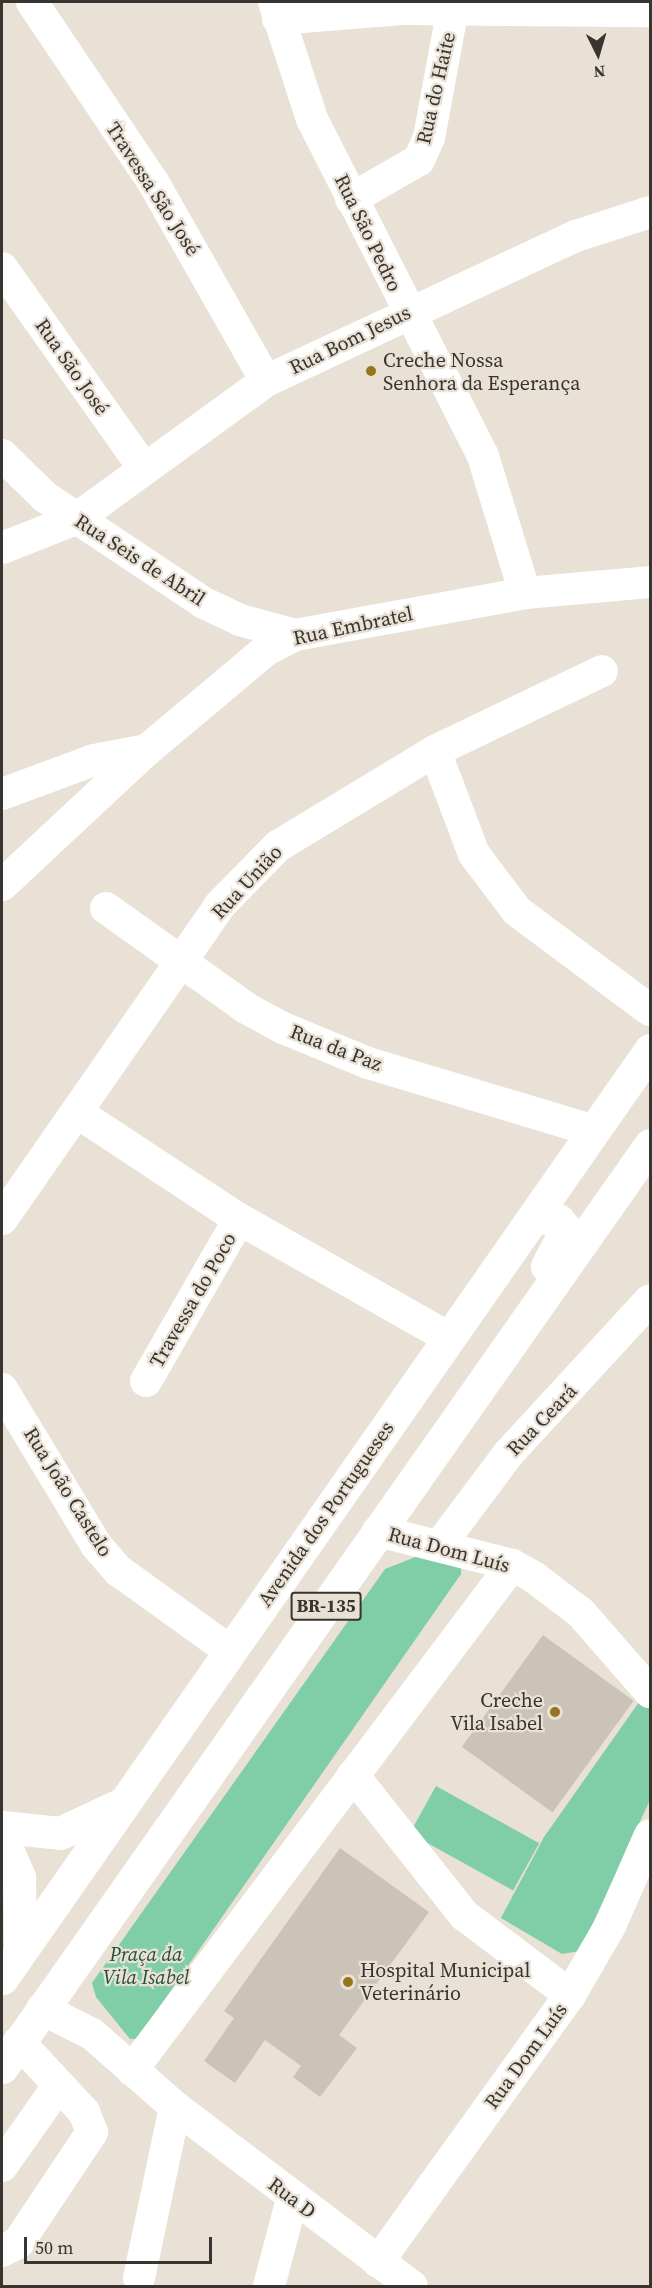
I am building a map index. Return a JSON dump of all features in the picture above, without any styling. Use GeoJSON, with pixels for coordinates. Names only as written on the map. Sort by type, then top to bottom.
{"type":"FeatureCollection","features":[{"type":"Feature","properties":{"kind":"main road","name":"Avenida dos Portugueses"},"geometry":{"type":"LineString","coordinates":[[2,1978],[651,1050]]}},
{"type":"Feature","properties":{"kind":"main road","name":"BR-135"},"geometry":{"type":"LineString","coordinates":[[10,2054],[651,1145]]}},
{"type":"Feature","properties":{"kind":"main road"},"geometry":{"type":"LineString","coordinates":[[445,1437],[470,1374],[563,1246],[563,1224],[535,1216]]}},
{"type":"Feature","properties":{"kind":"main road"},"geometry":{"type":"LineString","coordinates":[[2,1827],[60,1833],[124,1803]]}},
{"type":"Feature","properties":{"kind":"main road"},"geometry":{"type":"LineString","coordinates":[[2,1838],[19,1877],[20,1951]]}},
{"type":"Feature","properties":{"kind":"street","name":"Travessa São José"},"geometry":{"type":"LineString","coordinates":[[32,2],[153,182],[266,381]]}},
{"type":"Feature","properties":{"kind":"street"},"geometry":{"type":"LineString","coordinates":[[276,10],[454,6],[651,11]]}},
{"type":"Feature","properties":{"kind":"street","name":"Rua do Haite"},"geometry":{"type":"LineString","coordinates":[[351,199],[419,160],[429,138],[454,6]]}},
{"type":"Feature","properties":{"kind":"street","name":"Rua São Pedro"},"geometry":{"type":"LineString","coordinates":[[276,10],[304,99],[406,312],[483,456],[525,593]]}},
{"type":"Feature","properties":{"kind":"street","name":"Rua Bom Jesus"},"geometry":{"type":"LineString","coordinates":[[2,548],[76,519],[142,466],[266,381],[406,312],[614,220],[651,212]]}},
{"type":"Feature","properties":{"kind":"street","name":"Rua São José"},"geometry":{"type":"LineString","coordinates":[[2,268],[142,466]]}},
{"type":"Feature","properties":{"kind":"street","name":"Rua Seis de Abril"},"geometry":{"type":"LineString","coordinates":[[2,455],[76,519],[204,603],[240,620],[296,635]]}},
{"type":"Feature","properties":{"kind":"street","name":"Rua Embratel"},"geometry":{"type":"LineString","coordinates":[[2,885],[147,750],[266,650],[296,635],[525,593],[651,582]]}},
{"type":"Feature","properties":{"kind":"street","name":"Rua União"},"geometry":{"type":"LineString","coordinates":[[2,1219],[78,1113],[220,905],[278,846],[435,751],[602,672]]}},
{"type":"Feature","properties":{"kind":"street"},"geometry":{"type":"LineString","coordinates":[[2,794],[94,760],[147,750]]}},
{"type":"Feature","properties":{"kind":"street"},"geometry":{"type":"LineString","coordinates":[[435,751],[474,854],[517,911],[651,1010]]}},
{"type":"Feature","properties":{"kind":"street","name":"Rua da Paz"},"geometry":{"type":"LineString","coordinates":[[106,908],[246,1008],[294,1033],[368,1063],[594,1131]]}},
{"type":"Feature","properties":{"kind":"street"},"geometry":{"type":"LineString","coordinates":[[78,1113],[239,1219],[449,1338]]}},
{"type":"Feature","properties":{"kind":"street","name":"Travessa do Poco"},"geometry":{"type":"LineString","coordinates":[[146,1381],[239,1219]]}},
{"type":"Feature","properties":{"kind":"street","name":"Rua Ceará"},"geometry":{"type":"LineString","coordinates":[[440,1545],[508,1454],[647,1311]]}},
{"type":"Feature","properties":{"kind":"street","name":"Rua João Castelo"},"geometry":{"type":"LineString","coordinates":[[2,1389],[111,1563],[230,1651]]}},
{"type":"Feature","properties":{"kind":"street","name":"Rua Dom Luís"},"geometry":{"type":"LineString","coordinates":[[378,1531],[512,1565],[581,1613],[651,1692]]}},
{"type":"Feature","properties":{"kind":"street"},"geometry":{"type":"LineString","coordinates":[[132,2070],[512,1565]]}},
{"type":"Feature","properties":{"kind":"street"},"geometry":{"type":"LineString","coordinates":[[353,1775],[464,1915],[570,1995]]}},
{"type":"Feature","properties":{"kind":"street","name":"Rua Dom Luís"},"geometry":{"type":"LineString","coordinates":[[378,2262],[570,1995],[610,1926],[651,1835]]}},
{"type":"Feature","properties":{"kind":"street","name":"Rua D"},"geometry":{"type":"LineString","coordinates":[[64,1977],[92,2034]]}},
{"type":"Feature","properties":{"kind":"street","name":"Rua D"},"geometry":{"type":"LineString","coordinates":[[42,2009],[92,2034],[175,2107],[292,2199],[412,2286]]}},
{"type":"Feature","properties":{"kind":"street"},"geometry":{"type":"LineString","coordinates":[[2,2250],[18,2243],[90,2141],[90,2121],[59,2085],[10,2054]]}},
{"type":"Feature","properties":{"kind":"street"},"geometry":{"type":"LineString","coordinates":[[2,2166],[59,2085]]}},
{"type":"Feature","properties":{"kind":"street"},"geometry":{"type":"LineString","coordinates":[[139,2278],[175,2107]]}},
{"type":"Feature","properties":{"kind":"street"},"geometry":{"type":"LineString","coordinates":[[269,2286],[292,2199]]}},
{"type":"Feature","properties":{"kind":"green space","name":"Praça da Vila Isabel"},"geometry":{"type":"Polygon","coordinates":[[[418,1556],[461,1568],[461,1574],[137,2039],[130,2039],[96,1997],[92,1983],[385,1569],[418,1556]]]}},
{"type":"Feature","properties":{"kind":"green space"},"geometry":{"type":"Polygon","coordinates":[[[644,1695],[650,1703],[650,1800],[580,1951],[562,1954],[501,1918],[544,1837],[644,1695]]]}},
{"type":"Feature","properties":{"kind":"green space"},"geometry":{"type":"Polygon","coordinates":[[[436,1786],[539,1843],[513,1890],[410,1833],[436,1786]]]}},
{"type":"Feature","properties":{"kind":"building","name":"Creche Vila Isabel"},"geometry":{"type":"Polygon","coordinates":[[[543,1635],[634,1701],[552,1812],[462,1747],[543,1635]]]}},
{"type":"Feature","properties":{"kind":"building","name":"Hospital Municipal Veterinário"},"geometry":{"type":"Polygon","coordinates":[[[340,1848],[429,1912],[339,2035],[357,2048],[320,2097],[293,2077],[301,2066],[265,2040],[235,2083],[204,2061],[234,2018],[224,2011],[340,1848]]]}},
{"type":"Feature","properties":{"kind":"place","name":"Creche Nossa Senhora da Esperança"},"geometry":{"type":"Point","coordinates":[371,371]}},
{"type":"Feature","properties":{"kind":"place","name":"Creche Vila Isabel"},"geometry":{"type":"Point","coordinates":[555,1712]}},
{"type":"Feature","properties":{"kind":"place","name":"Hospital Municipal Veterinário"},"geometry":{"type":"Point","coordinates":[348,1982]}}]}
